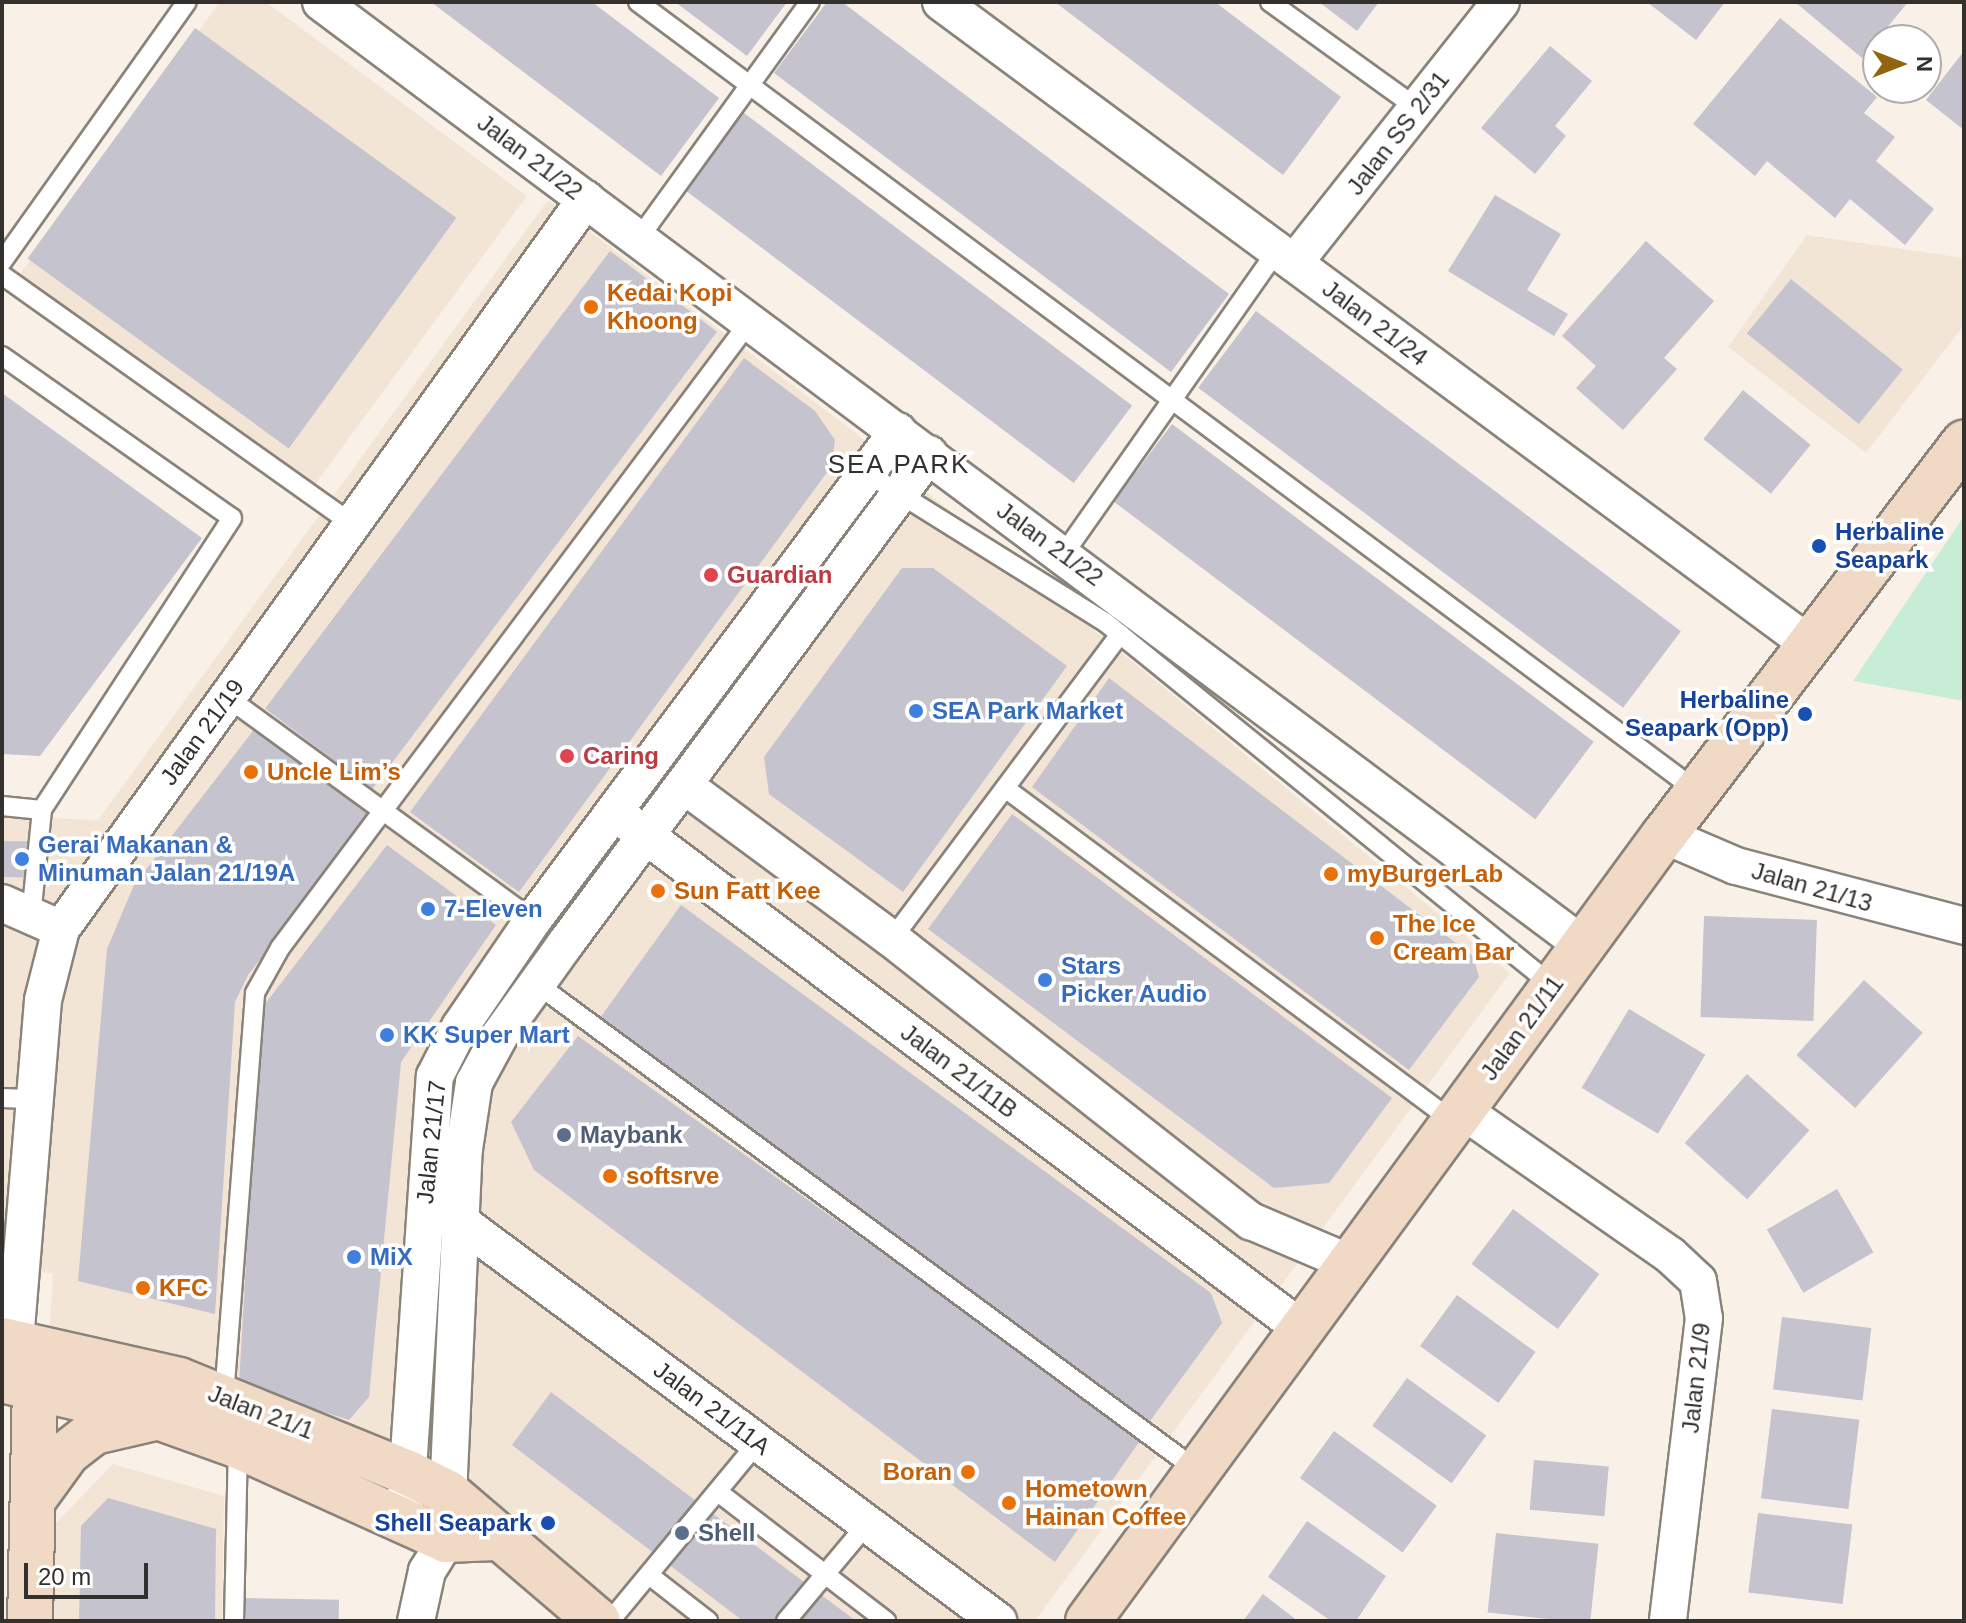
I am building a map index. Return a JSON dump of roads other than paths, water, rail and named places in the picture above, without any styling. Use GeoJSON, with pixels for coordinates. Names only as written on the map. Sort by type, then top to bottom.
{"type":"FeatureCollection","features":[{"type":"Feature","properties":{"kind":"street","name":"Jalan 21/22"},"geometry":{"type":"LineString","coordinates":[[321,2],[1063,555],[1114,610],[1583,945]]}},
{"type":"Feature","properties":{"kind":"street","name":"Jalan 21/24"},"geometry":{"type":"LineString","coordinates":[[941,2],[1809,644]]}},
{"type":"Feature","properties":{"kind":"street","name":"Jalan SS 2/31"},"geometry":{"type":"LineString","coordinates":[[1286,257],[1417,108],[1501,2]]}},
{"type":"Feature","properties":{"kind":"street","name":"Jalan 21/19"},"geometry":{"type":"LineString","coordinates":[[11,1361],[19,1099],[43,1000],[31,916],[227,697],[586,199]]}},
{"type":"Feature","properties":{"kind":"street","name":"Jalan 21/17"},"geometry":{"type":"LineString","coordinates":[[404,1519],[435,1076],[460,1027],[533,920],[616,813],[898,431]]}},
{"type":"Feature","properties":{"kind":"street","name":"Jalan 21/11"},"geometry":{"type":"LineString","coordinates":[[1088,1621],[1664,835],[1962,450]]}},
{"type":"Feature","properties":{"kind":"street","name":"Jalan 21/17"},"geometry":{"type":"LineString","coordinates":[[416,1621],[437,1555],[448,1493],[464,1149],[474,1083],[537,984],[929,454]]}},
{"type":"Feature","properties":{"kind":"street"},"geometry":{"type":"LineString","coordinates":[[685,786],[892,939],[1251,1221],[1350,1263]]}},
{"type":"Feature","properties":{"kind":"street","name":"Jalan 21/11B"},"geometry":{"type":"LineString","coordinates":[[616,813],[1302,1329]]}},
{"type":"Feature","properties":{"kind":"street","name":"Jalan 21/13"},"geometry":{"type":"LineString","coordinates":[[1664,835],[1736,866],[1964,926]]}},
{"type":"Feature","properties":{"kind":"street","name":"Jalan 21/9"},"geometry":{"type":"LineString","coordinates":[[1458,1116],[1670,1255],[1698,1281],[1704,1318],[1668,1621]]}},
{"type":"Feature","properties":{"kind":"street","name":"Jalan 21/11A"},"geometry":{"type":"LineString","coordinates":[[425,1197],[998,1621]]}},
{"type":"Feature","properties":{"kind":"street"},"geometry":{"type":"LineString","coordinates":[[11,1361],[33,1500],[30,1621]]}},
{"type":"Feature","properties":{"kind":"street","name":"Jalan 21/1"},"geometry":{"type":"LineString","coordinates":[[11,1361],[179,1380],[408,1473],[448,1493],[496,1538],[598,1621]]}},
{"type":"Feature","properties":{"kind":"street","name":"Jalan 21/1"},"geometry":{"type":"LineString","coordinates":[[11,1361],[238,1446],[404,1519],[437,1555],[496,1538]]}},
{"type":"Feature","properties":{"kind":"street"},"geometry":{"type":"LineString","coordinates":[[33,1500],[67,1453],[94,1432],[158,1417]]}},
{"type":"Feature","properties":{"kind":"lane"},"geometry":{"type":"LineString","coordinates":[[2,262],[187,2]]}},
{"type":"Feature","properties":{"kind":"lane"},"geometry":{"type":"LineString","coordinates":[[638,2],[1697,791]]}},
{"type":"Feature","properties":{"kind":"lane"},"geometry":{"type":"LineString","coordinates":[[639,238],[810,2]]}},
{"type":"Feature","properties":{"kind":"lane"},"geometry":{"type":"LineString","coordinates":[[1270,2],[1417,108]]}},
{"type":"Feature","properties":{"kind":"lane"},"geometry":{"type":"LineString","coordinates":[[1063,555],[1172,400],[1286,257]]}},
{"type":"Feature","properties":{"kind":"lane"},"geometry":{"type":"LineString","coordinates":[[2,275],[352,524]]}},
{"type":"Feature","properties":{"kind":"lane"},"geometry":{"type":"LineString","coordinates":[[224,1397],[255,993],[280,948],[385,814],[750,321]]}},
{"type":"Feature","properties":{"kind":"lane"},"geometry":{"type":"LineString","coordinates":[[2,356],[232,518],[42,810],[31,916]]}},
{"type":"Feature","properties":{"kind":"lane"},"geometry":{"type":"LineString","coordinates":[[868,474],[900,495],[1114,610],[1120,634],[1553,986]]}},
{"type":"Feature","properties":{"kind":"lane"},"geometry":{"type":"LineString","coordinates":[[892,939],[1120,634]]}},
{"type":"Feature","properties":{"kind":"lane"},"geometry":{"type":"LineString","coordinates":[[227,697],[533,920]]}},
{"type":"Feature","properties":{"kind":"lane"},"geometry":{"type":"LineString","coordinates":[[1005,788],[1458,1116]]}},
{"type":"Feature","properties":{"kind":"lane"},"geometry":{"type":"LineString","coordinates":[[2,806],[42,810]]}},
{"type":"Feature","properties":{"kind":"lane"},"geometry":{"type":"LineString","coordinates":[[537,984],[1198,1471]]}},
{"type":"Feature","properties":{"kind":"lane"},"geometry":{"type":"LineString","coordinates":[[610,1621],[758,1442]]}},
{"type":"Feature","properties":{"kind":"lane"},"geometry":{"type":"LineString","coordinates":[[234,1621],[238,1446]]}},
{"type":"Feature","properties":{"kind":"lane"},"geometry":{"type":"LineString","coordinates":[[718,1492],[886,1621]]}},
{"type":"Feature","properties":{"kind":"lane"},"geometry":{"type":"LineString","coordinates":[[786,1621],[867,1524]]}},
{"type":"Feature","properties":{"kind":"lane"},"geometry":{"type":"LineString","coordinates":[[649,1575],[708,1621]]}},
{"type":"Feature","properties":{"kind":"place","name":"Kedai Kopi Khoong"},"geometry":{"type":"Point","coordinates":[591,307]}},
{"type":"Feature","properties":{"kind":"place","name":"Herbaline Seapark"},"geometry":{"type":"Point","coordinates":[1819,546]}},
{"type":"Feature","properties":{"kind":"place","name":"Guardian"},"geometry":{"type":"Point","coordinates":[711,575]}},
{"type":"Feature","properties":{"kind":"place","name":"SEA Park Market"},"geometry":{"type":"Point","coordinates":[916,711]}},
{"type":"Feature","properties":{"kind":"place","name":"Herbaline Seapark (Opp)"},"geometry":{"type":"Point","coordinates":[1805,714]}},
{"type":"Feature","properties":{"kind":"place","name":"Caring"},"geometry":{"type":"Point","coordinates":[567,756]}},
{"type":"Feature","properties":{"kind":"place","name":"Uncle Lim’s"},"geometry":{"type":"Point","coordinates":[251,772]}},
{"type":"Feature","properties":{"kind":"place","name":"Gerai Makanan & Minuman Jalan 21/19A"},"geometry":{"type":"Point","coordinates":[22,859]}},
{"type":"Feature","properties":{"kind":"place","name":"myBurgerLab"},"geometry":{"type":"Point","coordinates":[1331,874]}},
{"type":"Feature","properties":{"kind":"place","name":"Sun Fatt Kee"},"geometry":{"type":"Point","coordinates":[658,891]}},
{"type":"Feature","properties":{"kind":"place","name":"7-Eleven"},"geometry":{"type":"Point","coordinates":[428,909]}},
{"type":"Feature","properties":{"kind":"place","name":"The Ice Cream Bar"},"geometry":{"type":"Point","coordinates":[1377,938]}},
{"type":"Feature","properties":{"kind":"place","name":"Stars Picker Audio"},"geometry":{"type":"Point","coordinates":[1045,980]}},
{"type":"Feature","properties":{"kind":"place","name":"KK Super Mart"},"geometry":{"type":"Point","coordinates":[387,1035]}},
{"type":"Feature","properties":{"kind":"place","name":"Maybank"},"geometry":{"type":"Point","coordinates":[564,1135]}},
{"type":"Feature","properties":{"kind":"place","name":"softsrve"},"geometry":{"type":"Point","coordinates":[610,1176]}},
{"type":"Feature","properties":{"kind":"place","name":"MiX"},"geometry":{"type":"Point","coordinates":[354,1257]}},
{"type":"Feature","properties":{"kind":"place","name":"KFC"},"geometry":{"type":"Point","coordinates":[143,1288]}},
{"type":"Feature","properties":{"kind":"place","name":"Boran"},"geometry":{"type":"Point","coordinates":[968,1472]}},
{"type":"Feature","properties":{"kind":"place","name":"Hometown Hainan Coffee"},"geometry":{"type":"Point","coordinates":[1009,1503]}},
{"type":"Feature","properties":{"kind":"place","name":"Shell Seapark"},"geometry":{"type":"Point","coordinates":[548,1523]}},
{"type":"Feature","properties":{"kind":"place","name":"Shell"},"geometry":{"type":"Point","coordinates":[682,1533]}},
{"type":"Feature","properties":{"kind":"district","name":"SEA PARK"},"geometry":{"type":"Point","coordinates":[899,465]}}]}
